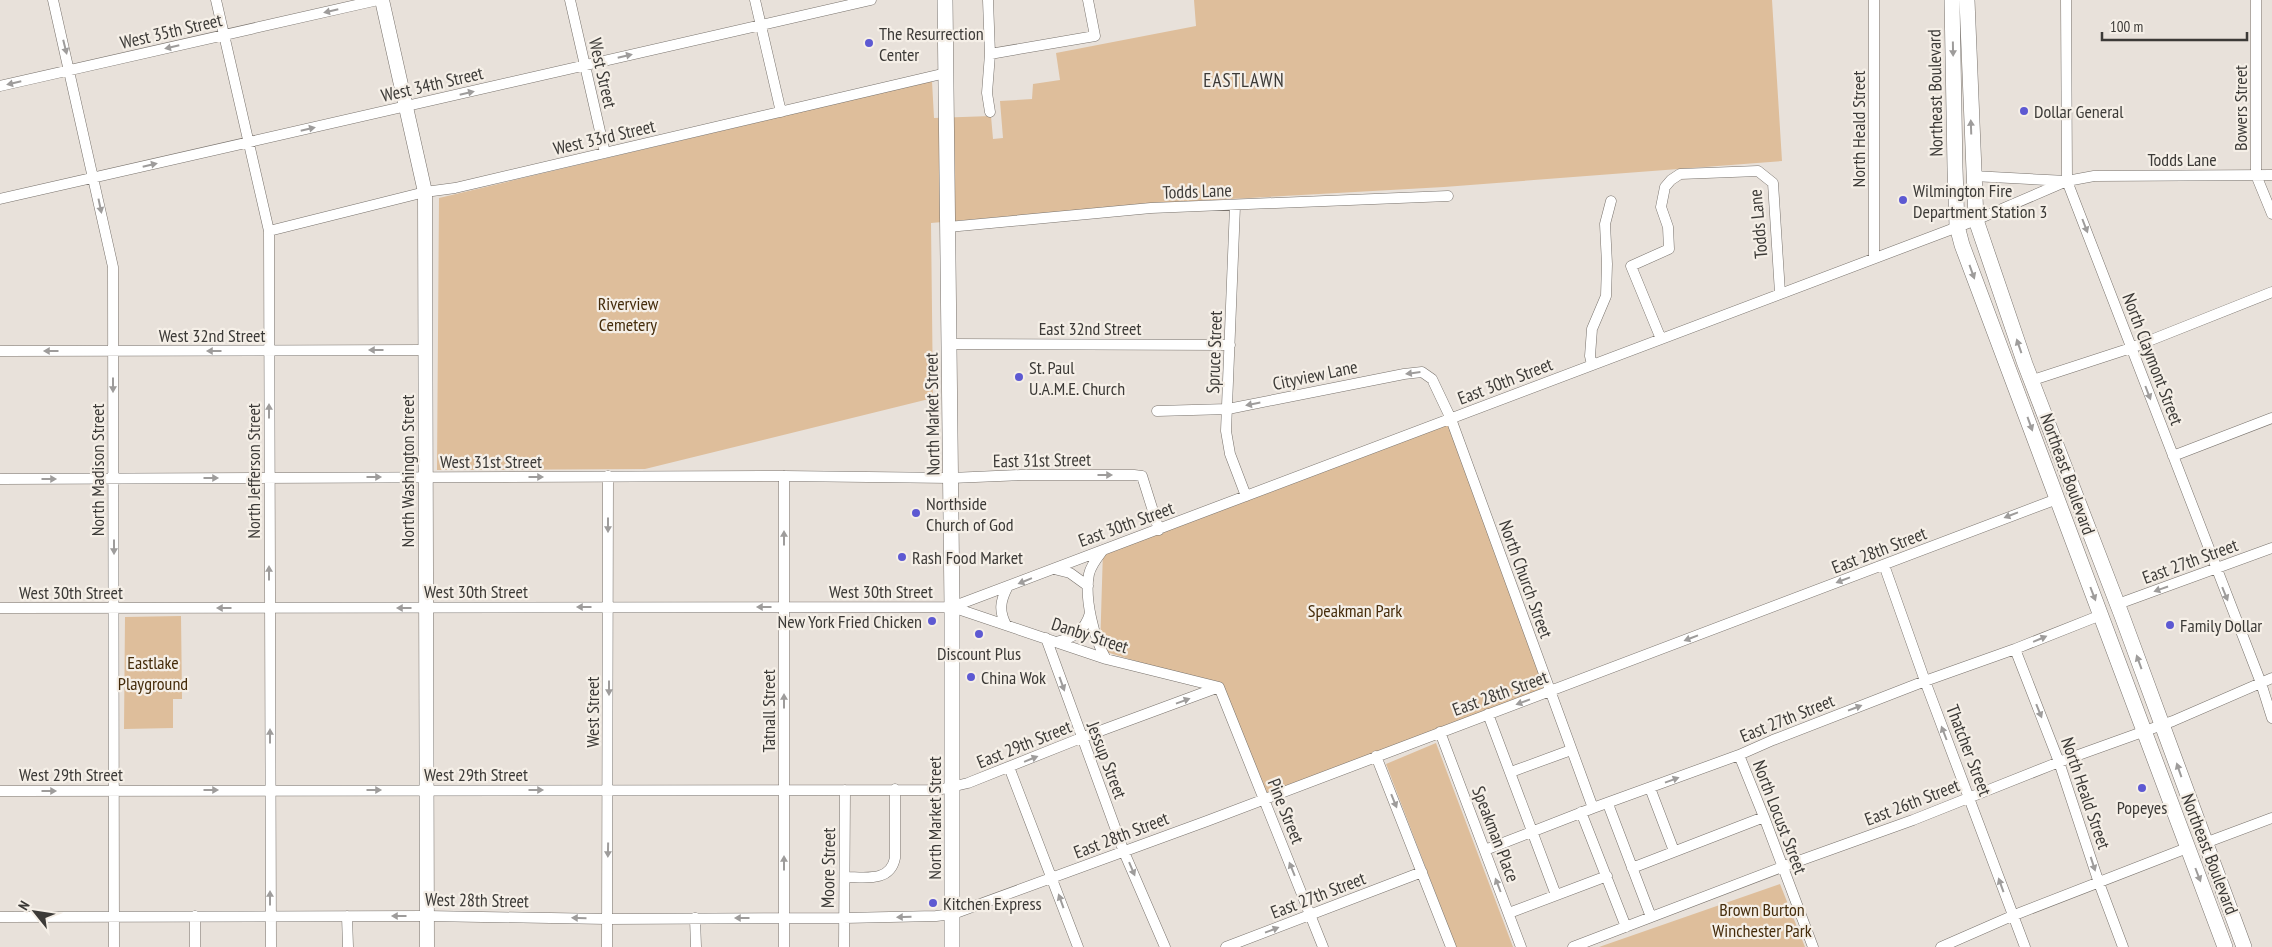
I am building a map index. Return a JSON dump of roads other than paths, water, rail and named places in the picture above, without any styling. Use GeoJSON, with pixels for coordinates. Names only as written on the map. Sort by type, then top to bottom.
{"type":"FeatureCollection","features":[{"type":"Feature","properties":{"kind":"main road","name":"North Washington Street"},"geometry":{"type":"LineString","coordinates":[[380,0],[425,192],[427,947]]}},
{"type":"Feature","properties":{"kind":"main road","name":"North Market Street"},"geometry":{"type":"LineString","coordinates":[[945,0],[952,607],[952,947]]}},
{"type":"Feature","properties":{"kind":"main road","name":"Northeast Boulevard"},"geometry":{"type":"LineString","coordinates":[[1952,0],[1954,168],[1957,226],[1962,245],[2225,947]]}},
{"type":"Feature","properties":{"kind":"main road","name":"Northeast Boulevard"},"geometry":{"type":"LineString","coordinates":[[1967,0],[1976,220],[2025,364],[2033,380],[2118,604],[2244,947]]}},
{"type":"Feature","properties":{"kind":"main road"},"geometry":{"type":"LineString","coordinates":[[2057,499],[2062,499],[2070,506],[2092,562],[2101,578],[2110,586]]}},
{"type":"Feature","properties":{"kind":"street","name":"North Madison Street"},"geometry":{"type":"LineString","coordinates":[[53,0],[113,267],[114,947]]}},
{"type":"Feature","properties":{"kind":"street","name":"North Jefferson Street"},"geometry":{"type":"LineString","coordinates":[[216,0],[269,231],[271,947]]}},
{"type":"Feature","properties":{"kind":"street","name":"West 35th Street"},"geometry":{"type":"LineString","coordinates":[[0,86],[380,0]]}},
{"type":"Feature","properties":{"kind":"street","name":"West Street"},"geometry":{"type":"LineString","coordinates":[[570,0],[605,153]]}},
{"type":"Feature","properties":{"kind":"street"},"geometry":{"type":"LineString","coordinates":[[755,0],[781,112]]}},
{"type":"Feature","properties":{"kind":"street","name":"West 34th Street"},"geometry":{"type":"LineString","coordinates":[[0,199],[872,0]]}},
{"type":"Feature","properties":{"kind":"street"},"geometry":{"type":"LineString","coordinates":[[988,0],[990,54],[988,93],[990,112]]}},
{"type":"Feature","properties":{"kind":"street"},"geometry":{"type":"LineString","coordinates":[[990,54],[1095,36],[1088,0]]}},
{"type":"Feature","properties":{"kind":"street","name":"North Heald Street"},"geometry":{"type":"LineString","coordinates":[[1874,0],[1874,257]]}},
{"type":"Feature","properties":{"kind":"street","name":"North Claymont Street"},"geometry":{"type":"LineString","coordinates":[[2066,0],[2067,181],[2261,683],[2272,718]]}},
{"type":"Feature","properties":{"kind":"street","name":"Bowers Street"},"geometry":{"type":"LineString","coordinates":[[2256,0],[2256,175],[2272,214]]}},
{"type":"Feature","properties":{"kind":"street","name":"West 33rd Street"},"geometry":{"type":"LineString","coordinates":[[269,231],[425,192],[455,188],[946,73]]}},
{"type":"Feature","properties":{"kind":"street","name":"Todds Lane"},"geometry":{"type":"LineString","coordinates":[[1660,339],[1631,266],[1669,249],[1668,227],[1661,207],[1662,195],[1667,183],[1680,174],[1758,171],[1773,183],[1780,293]]}},
{"type":"Feature","properties":{"kind":"street","name":"Todds Lane"},"geometry":{"type":"LineString","coordinates":[[1973,176],[2067,181],[2094,176],[2272,175]]}},
{"type":"Feature","properties":{"kind":"street","name":"East 30th Street"},"geometry":{"type":"LineString","coordinates":[[952,607],[1007,588],[1874,257],[1976,220],[2067,181]]}},
{"type":"Feature","properties":{"kind":"street","name":"Todds Lane"},"geometry":{"type":"LineString","coordinates":[[948,227],[1150,208],[1448,196]]}},
{"type":"Feature","properties":{"kind":"street"},"geometry":{"type":"LineString","coordinates":[[1592,365],[1590,356],[1592,329],[1606,296],[1605,224],[1611,201]]}},
{"type":"Feature","properties":{"kind":"street","name":"Spruce Street"},"geometry":{"type":"LineString","coordinates":[[1235,206],[1226,431],[1230,454],[1246,496]]}},
{"type":"Feature","properties":{"kind":"street"},"geometry":{"type":"LineString","coordinates":[[2033,380],[2131,348],[2272,292]]}},
{"type":"Feature","properties":{"kind":"street","name":"East 32nd Street"},"geometry":{"type":"LineString","coordinates":[[950,344],[1230,345]]}},
{"type":"Feature","properties":{"kind":"street","name":"West 32nd Street"},"geometry":{"type":"LineString","coordinates":[[0,351],[425,350]]}},
{"type":"Feature","properties":{"kind":"street","name":"Cityview Lane"},"geometry":{"type":"LineString","coordinates":[[1157,411],[1228,409],[1422,372],[1432,379],[1451,419]]}},
{"type":"Feature","properties":{"kind":"street"},"geometry":{"type":"LineString","coordinates":[[2173,456],[2272,418]]}},
{"type":"Feature","properties":{"kind":"street","name":"North Church Street"},"geometry":{"type":"LineString","coordinates":[[1451,419],[1592,808]]}},
{"type":"Feature","properties":{"kind":"street","name":"East 31st Street"},"geometry":{"type":"LineString","coordinates":[[951,478],[1021,475],[1142,476],[1160,530]]}},
{"type":"Feature","properties":{"kind":"street","name":"West Street"},"geometry":{"type":"LineString","coordinates":[[607,947],[609,790],[608,476]]}},
{"type":"Feature","properties":{"kind":"street","name":"West 31st Street"},"geometry":{"type":"LineString","coordinates":[[0,479],[608,476],[951,478]]}},
{"type":"Feature","properties":{"kind":"street","name":"Tatnall Street"},"geometry":{"type":"LineString","coordinates":[[784,476],[784,947]]}},
{"type":"Feature","properties":{"kind":"street","name":"East 28th Street"},"geometry":{"type":"LineString","coordinates":[[953,914],[1124,852],[2057,499]]}},
{"type":"Feature","properties":{"kind":"street","name":"East 27th Street"},"geometry":{"type":"LineString","coordinates":[[2118,604],[2216,570],[2272,548]]}},
{"type":"Feature","properties":{"kind":"street"},"geometry":{"type":"LineString","coordinates":[[1103,550],[1092,566],[1088,586],[1095,638],[1106,659]]}},
{"type":"Feature","properties":{"kind":"street","name":"Thatcher Street"},"geometry":{"type":"LineString","coordinates":[[1884,565],[1925,681],[2025,947]]}},
{"type":"Feature","properties":{"kind":"street"},"geometry":{"type":"LineString","coordinates":[[1054,569],[1070,572],[1088,586]]}},
{"type":"Feature","properties":{"kind":"street"},"geometry":{"type":"LineString","coordinates":[[1006,625],[1000,610],[1002,597],[1007,588]]}},
{"type":"Feature","properties":{"kind":"street","name":"West 30th Street"},"geometry":{"type":"LineString","coordinates":[[0,608],[952,607]]}},
{"type":"Feature","properties":{"kind":"street","name":"Danby Street"},"geometry":{"type":"LineString","coordinates":[[952,607],[1106,659],[1219,687]]}},
{"type":"Feature","properties":{"kind":"street"},"geometry":{"type":"LineString","coordinates":[[1056,642],[1070,638],[1082,630],[1091,612]]}},
{"type":"Feature","properties":{"kind":"street","name":"East 27th Street"},"geometry":{"type":"LineString","coordinates":[[1485,850],[2101,615]]}},
{"type":"Feature","properties":{"kind":"street","name":"Jessup Street"},"geometry":{"type":"LineString","coordinates":[[1046,638],[1124,852],[1165,947]]}},
{"type":"Feature","properties":{"kind":"street","name":"North Heald Street"},"geometry":{"type":"LineString","coordinates":[[2015,649],[2059,762],[2099,883],[2123,947]]}},
{"type":"Feature","properties":{"kind":"street","name":"East 26th Street"},"geometry":{"type":"LineString","coordinates":[[1573,947],[1782,867],[1882,832],[2059,762],[2163,725],[2272,678]]}},
{"type":"Feature","properties":{"kind":"street","name":"East 29th Street"},"geometry":{"type":"LineString","coordinates":[[952,788],[1219,687]]}},
{"type":"Feature","properties":{"kind":"street","name":"Pine Street"},"geometry":{"type":"LineString","coordinates":[[1219,687],[1323,947]]}},
{"type":"Feature","properties":{"kind":"street"},"geometry":{"type":"LineString","coordinates":[[1488,714],[1556,895]]}},
{"type":"Feature","properties":{"kind":"street","name":"Speakman Place"},"geometry":{"type":"LineString","coordinates":[[1440,732],[1521,947]]}},
{"type":"Feature","properties":{"kind":"street"},"geometry":{"type":"LineString","coordinates":[[1511,772],[1571,750]]}},
{"type":"Feature","properties":{"kind":"street","name":"North Locust Street"},"geometry":{"type":"LineString","coordinates":[[1738,755],[1764,817],[1813,947]]}},
{"type":"Feature","properties":{"kind":"street"},"geometry":{"type":"LineString","coordinates":[[1376,756],[1450,947]]}},
{"type":"Feature","properties":{"kind":"street"},"geometry":{"type":"LineString","coordinates":[[1009,768],[1078,947]]}},
{"type":"Feature","properties":{"kind":"street","name":"West 29th Street"},"geometry":{"type":"LineString","coordinates":[[0,791],[895,790],[952,788]]}},
{"type":"Feature","properties":{"kind":"street"},"geometry":{"type":"LineString","coordinates":[[1650,788],[1674,851]]}},
{"type":"Feature","properties":{"kind":"street","name":"Moore Street"},"geometry":{"type":"LineString","coordinates":[[844,947],[845,790]]}},
{"type":"Feature","properties":{"kind":"street"},"geometry":{"type":"LineString","coordinates":[[845,877],[879,877],[892,869],[895,858],[895,790]]}},
{"type":"Feature","properties":{"kind":"street"},"geometry":{"type":"LineString","coordinates":[[1608,804],[1651,917]]}},
{"type":"Feature","properties":{"kind":"street"},"geometry":{"type":"LineString","coordinates":[[1581,812],[1626,926]]}},
{"type":"Feature","properties":{"kind":"street"},"geometry":{"type":"LineString","coordinates":[[1632,868],[1764,817]]}},
{"type":"Feature","properties":{"kind":"street"},"geometry":{"type":"LineString","coordinates":[[2205,843],[2272,818]]}},
{"type":"Feature","properties":{"kind":"street"},"geometry":{"type":"LineString","coordinates":[[1940,947],[2012,916],[2188,848]]}},
{"type":"Feature","properties":{"kind":"street","name":"East 27th Street"},"geometry":{"type":"LineString","coordinates":[[1226,947],[1422,872]]}},
{"type":"Feature","properties":{"kind":"street"},"geometry":{"type":"LineString","coordinates":[[1508,913],[1607,876]]}},
{"type":"Feature","properties":{"kind":"street","name":"West 28th Street"},"geometry":{"type":"LineString","coordinates":[[0,917],[427,916],[607,919],[844,918],[953,914]]}},
{"type":"Feature","properties":{"kind":"street"},"geometry":{"type":"LineString","coordinates":[[195,916],[195,947]]}},
{"type":"Feature","properties":{"kind":"street"},"geometry":{"type":"LineString","coordinates":[[347,916],[348,947]]}},
{"type":"Feature","properties":{"kind":"street"},"geometry":{"type":"LineString","coordinates":[[695,918],[696,947]]}},
{"type":"Feature","properties":{"kind":"place","name":"The Resurrection Center"},"geometry":{"type":"Point","coordinates":[869,43]}},
{"type":"Feature","properties":{"kind":"place","name":"Dollar General"},"geometry":{"type":"Point","coordinates":[2024,111]}},
{"type":"Feature","properties":{"kind":"place","name":"Wilmington Fire Department Station 3"},"geometry":{"type":"Point","coordinates":[1903,200]}},
{"type":"Feature","properties":{"kind":"place","name":"St. Paul U.A.M.E. Church"},"geometry":{"type":"Point","coordinates":[1019,377]}},
{"type":"Feature","properties":{"kind":"place","name":"Northside Church of God"},"geometry":{"type":"Point","coordinates":[916,513]}},
{"type":"Feature","properties":{"kind":"place","name":"Rash Food Market"},"geometry":{"type":"Point","coordinates":[902,557]}},
{"type":"Feature","properties":{"kind":"place","name":"New York Fried Chicken"},"geometry":{"type":"Point","coordinates":[932,621]}},
{"type":"Feature","properties":{"kind":"place","name":"Family Dollar"},"geometry":{"type":"Point","coordinates":[2170,625]}},
{"type":"Feature","properties":{"kind":"place","name":"Discount Plus"},"geometry":{"type":"Point","coordinates":[979,634]}},
{"type":"Feature","properties":{"kind":"place","name":"China Wok"},"geometry":{"type":"Point","coordinates":[971,677]}},
{"type":"Feature","properties":{"kind":"place","name":"Popeyes"},"geometry":{"type":"Point","coordinates":[2142,788]}},
{"type":"Feature","properties":{"kind":"place","name":"Kitchen Express"},"geometry":{"type":"Point","coordinates":[933,903]}},
{"type":"Feature","properties":{"kind":"district","name":"EASTLAWN"},"geometry":{"type":"Point","coordinates":[1244,80]}},
{"type":"Feature","properties":{"kind":"park label","name":"Riverview Cemetery"},"geometry":{"type":"Point","coordinates":[628,313]}},
{"type":"Feature","properties":{"kind":"park label","name":"Speakman Park"},"geometry":{"type":"Point","coordinates":[1355,610]}},
{"type":"Feature","properties":{"kind":"park label","name":"Eastlake Playground"},"geometry":{"type":"Point","coordinates":[153,672]}},
{"type":"Feature","properties":{"kind":"park label","name":"Brown Burton Winchester Park"},"geometry":{"type":"Point","coordinates":[1762,920]}}]}
